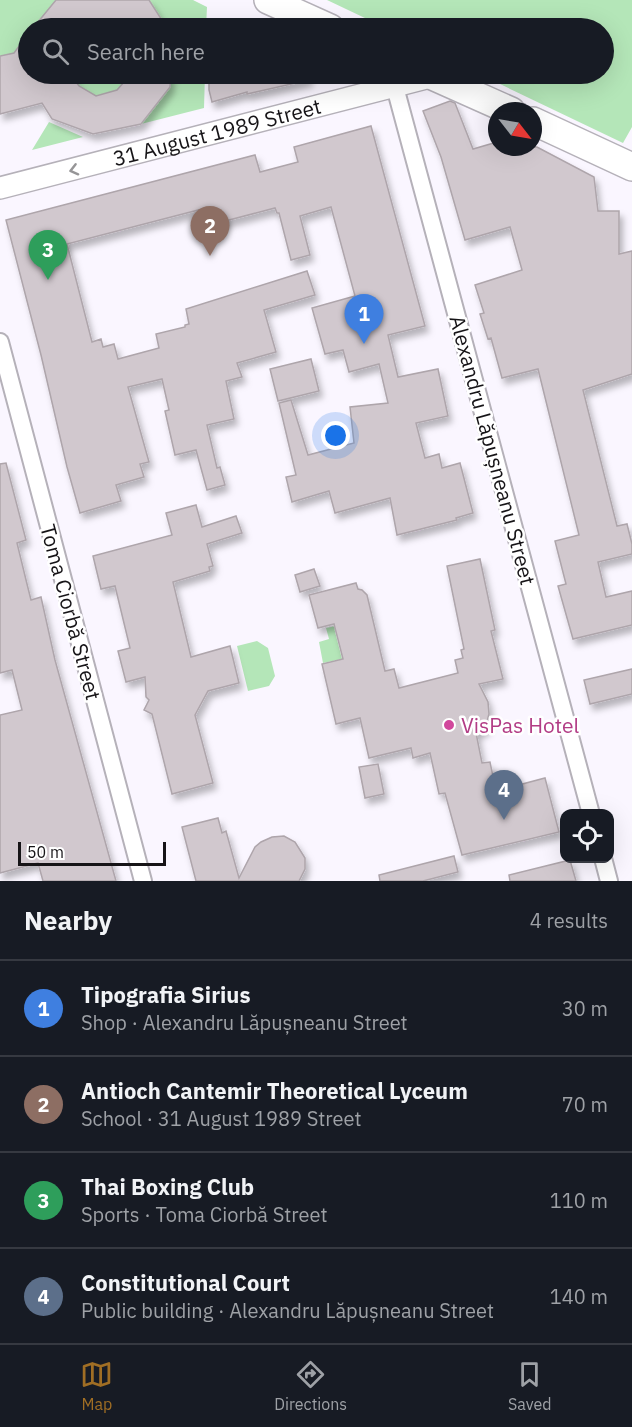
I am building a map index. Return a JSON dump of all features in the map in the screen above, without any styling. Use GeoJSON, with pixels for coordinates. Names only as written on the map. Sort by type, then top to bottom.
{"type":"FeatureCollection","features":[{"type":"Feature","properties":{"kind":"main road"},"geometry":{"type":"LineString","coordinates":[[268,0],[308,18]]}},
{"type":"Feature","properties":{"kind":"main road"},"geometry":{"type":"LineString","coordinates":[[451,84],[491,102]]}},
{"type":"Feature","properties":{"kind":"main road"},"geometry":{"type":"LineString","coordinates":[[542,125],[632,168]]}},
{"type":"Feature","properties":{"kind":"street","name":"31 August 1989 Street"},"geometry":{"type":"LineString","coordinates":[[0,188],[404,84]]}},
{"type":"Feature","properties":{"kind":"street","name":"Alexandru Lăpușneanu Street"},"geometry":{"type":"LineString","coordinates":[[395,87],[590,809]]}},
{"type":"Feature","properties":{"kind":"street","name":"Toma Ciorbă Street"},"geometry":{"type":"LineString","coordinates":[[0,342],[143,881]]}},
{"type":"Feature","properties":{"kind":"street"},"geometry":{"type":"LineString","coordinates":[[604,863],[609,881]]}},
{"type":"Feature","properties":{"kind":"green space"},"geometry":{"type":"Polygon","coordinates":[[[0,0],[56,0],[41,18],[18,18],[18,62],[16,62],[14,53],[0,56],[0,0]]]}},
{"type":"Feature","properties":{"kind":"green space"},"geometry":{"type":"Polygon","coordinates":[[[148,0],[193,0],[207,7],[206,18],[160,18],[148,0]]]}},
{"type":"Feature","properties":{"kind":"green space"},"geometry":{"type":"Polygon","coordinates":[[[327,0],[632,0],[632,127],[623,143],[542,104],[542,102],[500,84],[614,84],[614,18],[365,18],[327,0]]]}},
{"type":"Feature","properties":{"kind":"green space"},"geometry":{"type":"Polygon","coordinates":[[[78,84],[122,84],[117,90],[96,96],[78,84]]]}},
{"type":"Feature","properties":{"kind":"green space"},"geometry":{"type":"Polygon","coordinates":[[[170,84],[205,84],[204,108],[141,124],[170,84]]]}},
{"type":"Feature","properties":{"kind":"green space"},"geometry":{"type":"Polygon","coordinates":[[[49,122],[83,137],[32,150],[49,122]]]}},
{"type":"Feature","properties":{"kind":"green space"},"geometry":{"type":"Polygon","coordinates":[[[358,619],[359,624],[335,631],[342,659],[323,663],[319,642],[329,639],[326,628],[358,619]]]}},
{"type":"Feature","properties":{"kind":"green space"},"geometry":{"type":"Polygon","coordinates":[[[257,641],[268,648],[275,676],[269,686],[248,691],[237,646],[257,641]]]}},
{"type":"Feature","properties":{"kind":"building"},"geometry":{"type":"Polygon","coordinates":[[[56,0],[149,0],[161,18],[41,18],[56,0]]]}},
{"type":"Feature","properties":{"kind":"building"},"geometry":{"type":"Polygon","coordinates":[[[18,48],[18,84],[78,84],[96,96],[117,90],[122,84],[170,84],[170,87],[141,124],[93,134],[52,119],[42,103],[0,114],[0,56],[14,53],[18,48]]]}},
{"type":"Feature","properties":{"kind":"building"},"geometry":{"type":"Polygon","coordinates":[[[209,84],[291,84],[247,94],[247,92],[212,102],[209,84]]]}},
{"type":"Feature","properties":{"kind":"building"},"geometry":{"type":"Polygon","coordinates":[[[450,101],[455,103],[473,149],[488,145],[488,156],[542,156],[542,150],[594,177],[598,211],[619,211],[619,254],[632,251],[632,374],[583,390],[617,526],[627,524],[632,544],[632,554],[598,562],[606,597],[632,591],[632,625],[573,639],[558,586],[566,584],[555,541],[579,535],[538,369],[502,378],[491,338],[488,339],[480,314],[484,313],[475,285],[522,270],[510,227],[465,240],[441,157],[423,111],[450,101]]]}},
{"type":"Feature","properties":{"kind":"building"},"geometry":{"type":"Polygon","coordinates":[[[371,126],[425,326],[388,335],[398,377],[438,369],[448,416],[416,423],[425,458],[439,454],[442,468],[460,463],[473,513],[456,518],[457,520],[397,535],[390,498],[335,513],[329,491],[292,502],[286,477],[296,475],[279,403],[291,400],[308,455],[354,443],[350,407],[388,403],[379,364],[349,372],[343,350],[325,354],[312,308],[355,296],[331,207],[300,216],[310,255],[291,260],[279,213],[275,208],[210,225],[206,208],[67,244],[92,342],[101,339],[103,347],[114,344],[118,359],[159,348],[156,334],[189,324],[186,309],[307,271],[315,295],[264,310],[276,352],[237,363],[242,377],[226,381],[234,419],[207,425],[217,468],[220,467],[225,485],[207,490],[196,450],[175,455],[165,411],[169,410],[162,379],[128,387],[149,462],[140,464],[144,477],[116,485],[121,501],[80,513],[6,220],[255,155],[260,172],[298,162],[294,147],[371,126]]]}},
{"type":"Feature","properties":{"kind":"building"},"geometry":{"type":"Polygon","coordinates":[[[311,359],[319,391],[278,401],[270,369],[311,359]]]}},
{"type":"Feature","properties":{"kind":"building"},"geometry":{"type":"Polygon","coordinates":[[[6,463],[26,540],[17,543],[31,600],[41,597],[55,660],[116,881],[43,881],[38,863],[0,873],[0,715],[22,710],[12,670],[0,673],[0,464],[6,463]]]}},
{"type":"Feature","properties":{"kind":"building"},"geometry":{"type":"Polygon","coordinates":[[[196,505],[202,527],[236,516],[242,533],[207,544],[213,566],[209,567],[210,571],[173,582],[191,657],[230,646],[239,683],[208,691],[195,715],[213,783],[172,794],[152,714],[144,710],[149,700],[146,697],[145,677],[126,682],[118,651],[130,648],[115,586],[101,589],[93,556],[172,535],[166,513],[196,505]]]}},
{"type":"Feature","properties":{"kind":"building"},"geometry":{"type":"Polygon","coordinates":[[[480,559],[495,630],[491,631],[503,679],[479,684],[488,702],[489,714],[485,729],[476,733],[482,763],[490,762],[496,791],[545,778],[559,832],[462,855],[445,793],[439,794],[430,753],[413,758],[411,748],[369,758],[360,718],[336,724],[322,664],[343,659],[334,624],[318,628],[309,595],[356,583],[358,589],[367,595],[385,671],[394,669],[399,688],[458,673],[455,660],[463,658],[461,650],[464,649],[447,566],[480,559]]]}},
{"type":"Feature","properties":{"kind":"building"},"geometry":{"type":"Polygon","coordinates":[[[314,569],[320,586],[300,592],[295,575],[314,569]]]}},
{"type":"Feature","properties":{"kind":"building"},"geometry":{"type":"Polygon","coordinates":[[[632,669],[632,694],[590,704],[584,680],[632,669]]]}},
{"type":"Feature","properties":{"kind":"building"},"geometry":{"type":"Polygon","coordinates":[[[378,764],[384,794],[365,798],[359,767],[378,764]]]}},
{"type":"Feature","properties":{"kind":"building"},"geometry":{"type":"Polygon","coordinates":[[[218,818],[222,833],[226,831],[239,878],[255,847],[272,837],[284,836],[295,842],[305,858],[305,869],[299,881],[196,881],[182,827],[218,818]]]}},
{"type":"Feature","properties":{"kind":"building"},"geometry":{"type":"Polygon","coordinates":[[[454,856],[458,872],[423,881],[380,881],[379,875],[454,856]]]}},
{"type":"Feature","properties":{"kind":"building"},"geometry":{"type":"Polygon","coordinates":[[[560,862],[571,863],[576,881],[510,881],[509,875],[560,862]]]}},
{"type":"Feature","properties":{"kind":"place","name":"Antioch Cantemir Theoretical Lyceum"},"geometry":{"type":"Point","coordinates":[210,256]}},
{"type":"Feature","properties":{"kind":"place","name":"Thai Boxing Club"},"geometry":{"type":"Point","coordinates":[48,280]}},
{"type":"Feature","properties":{"kind":"place","name":"Tipografia Sirius"},"geometry":{"type":"Point","coordinates":[364,344]}},
{"type":"Feature","properties":{"kind":"place","name":"VisPas Hotel"},"geometry":{"type":"Point","coordinates":[449,725]}},
{"type":"Feature","properties":{"kind":"place","name":"Constitutional Court"},"geometry":{"type":"Point","coordinates":[504,820]}}]}
